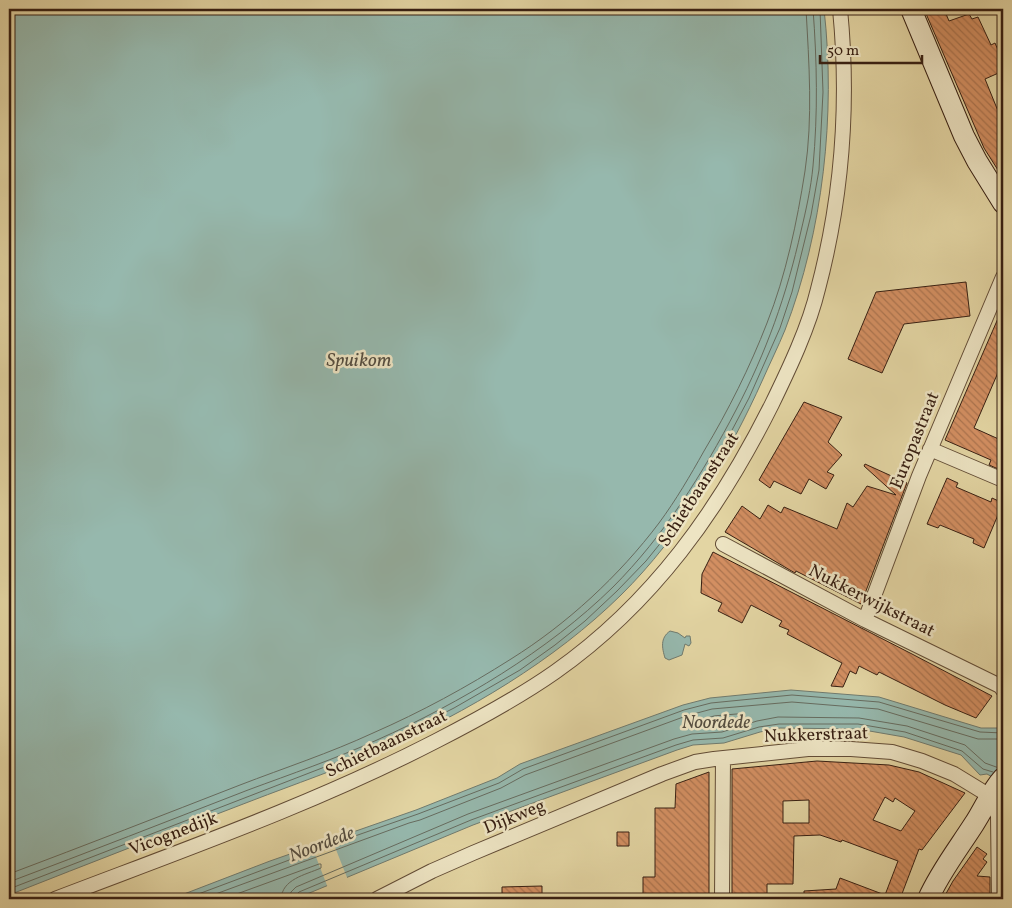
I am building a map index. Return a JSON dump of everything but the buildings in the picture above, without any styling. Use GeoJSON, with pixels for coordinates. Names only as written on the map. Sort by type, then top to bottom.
{"type":"FeatureCollection","features":[{"type":"Feature","properties":{"kind":"street","name":"Schietbaanstraat"},"geometry":{"type":"LineString","coordinates":[[305,803],[474,722],[552,674],[592,644],[629,611],[686,546],[739,465],[764,420],[789,370],[818,291],[836,193],[842,137],[844,85],[840,9]]}},
{"type":"Feature","properties":{"kind":"street"},"geometry":{"type":"LineString","coordinates":[[911,9],[964,136],[1003,203]]}},
{"type":"Feature","properties":{"kind":"street","name":"Europastraat"},"geometry":{"type":"LineString","coordinates":[[866,620],[930,449],[1003,278]]}},
{"type":"Feature","properties":{"kind":"street"},"geometry":{"type":"LineString","coordinates":[[930,449],[1003,480]]}},
{"type":"Feature","properties":{"kind":"street","name":"Nukkerwijkstraat"},"geometry":{"type":"LineString","coordinates":[[723,544],[866,620],[1000,686],[1003,690]]}},
{"type":"Feature","properties":{"kind":"street","name":"Nukkerstraat"},"geometry":{"type":"LineString","coordinates":[[668,772],[702,760],[816,749],[851,749],[892,752],[922,761],[954,774],[998,785]]}},
{"type":"Feature","properties":{"kind":"street"},"geometry":{"type":"LineString","coordinates":[[722,899],[723,758]]}},
{"type":"Feature","properties":{"kind":"street","name":"Dijkweg"},"geometry":{"type":"LineString","coordinates":[[377,899],[473,853],[668,772]]}},
{"type":"Feature","properties":{"kind":"street"},"geometry":{"type":"LineString","coordinates":[[928,899],[940,875],[976,822],[998,785]]}},
{"type":"Feature","properties":{"kind":"street"},"geometry":{"type":"LineString","coordinates":[[998,785],[999,899]]}},
{"type":"Feature","properties":{"kind":"street","name":"Vicognedijk"},"geometry":{"type":"LineString","coordinates":[[55,899],[305,803]]}},
{"type":"Feature","properties":{"kind":"water","name":"Spuikom"},"geometry":{"type":"Polygon","coordinates":[[[9,9],[824,9],[828,90],[827,131],[817,213],[809,253],[785,330],[750,408],[702,493],[664,547],[621,595],[567,642],[538,663],[477,702],[414,735],[350,764],[9,895],[9,9]]]}},
{"type":"Feature","properties":{"kind":"water"},"geometry":{"type":"Polygon","coordinates":[[[670,631],[678,633],[685,638],[690,636],[691,643],[689,646],[685,644],[682,655],[669,660],[665,658],[663,640],[670,631]]]}},
{"type":"Feature","properties":{"kind":"water","name":"Noordede"},"geometry":{"type":"Polygon","coordinates":[[[791,690],[879,697],[981,728],[1003,728],[1003,783],[987,774],[980,775],[961,755],[904,737],[858,729],[780,728],[724,743],[693,745],[677,750],[473,825],[295,899],[171,899],[270,861],[416,810],[497,778],[520,764],[683,705],[710,698],[791,690]]]}},
{"type":"Feature","properties":{"kind":"pier"},"geometry":{"type":"Polygon","coordinates":[[[331,837],[348,880],[328,888],[311,844],[331,837]]]}}]}
